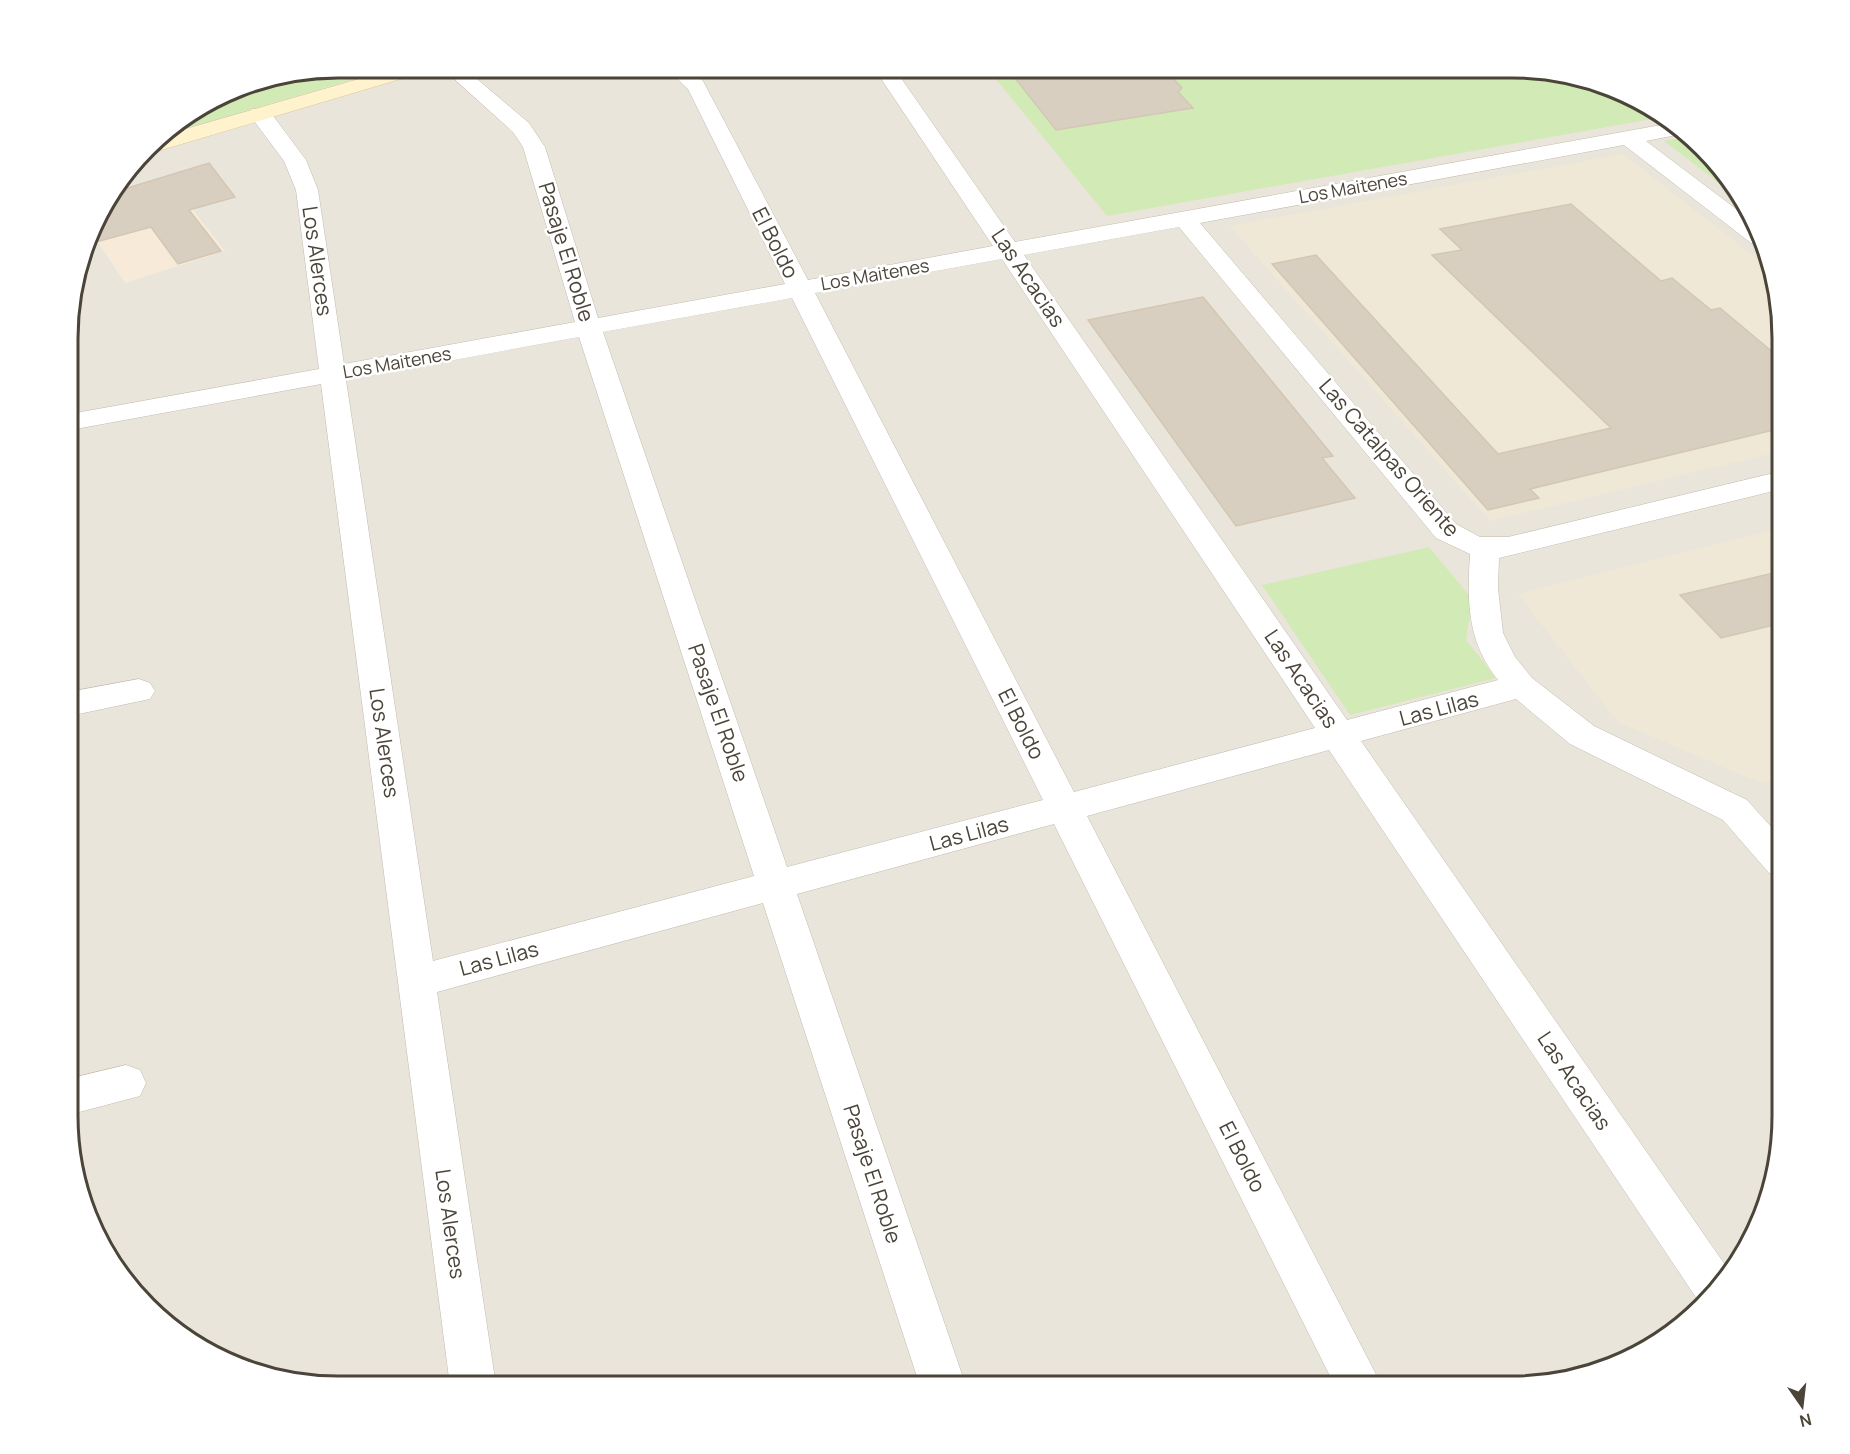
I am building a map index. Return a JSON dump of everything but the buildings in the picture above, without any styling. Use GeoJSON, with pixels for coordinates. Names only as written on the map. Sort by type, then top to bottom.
{"type":"FeatureCollection","features":[{"type":"Feature","properties":{"kind":"main road"},"geometry":{"type":"LineString","coordinates":[[168,141],[383,78]]}},
{"type":"Feature","properties":{"kind":"street","name":"Pasaje El Roble"},"geometry":{"type":"LineString","coordinates":[[464,78],[521,128],[534,147],[589,328],[940,1376]]}},
{"type":"Feature","properties":{"kind":"street","name":"El Boldo"},"geometry":{"type":"LineString","coordinates":[[689,78],[693,81],[1354,1376]]}},
{"type":"Feature","properties":{"kind":"street","name":"Las Acacias"},"geometry":{"type":"LineString","coordinates":[[891,78],[1711,1283]]}},
{"type":"Feature","properties":{"kind":"street","name":"Los Alerces"},"geometry":{"type":"LineString","coordinates":[[260,114],[295,160],[304,177],[471,1376]]}},
{"type":"Feature","properties":{"kind":"street","name":"Los Maitenes"},"geometry":{"type":"LineString","coordinates":[[78,421],[1668,130]]}},
{"type":"Feature","properties":{"kind":"street"},"geometry":{"type":"LineString","coordinates":[[1628,137],[1748,230]]}},
{"type":"Feature","properties":{"kind":"street","name":"Las Catalpas Oriente"},"geometry":{"type":"LineString","coordinates":[[1185,219],[1446,531],[1463,543],[1485,549],[1486,633],[1503,664],[1521,686],[1582,735],[1735,810],[1772,852]]}},
{"type":"Feature","properties":{"kind":"street"},"geometry":{"type":"LineString","coordinates":[[1485,549],[1508,547],[1772,482]]}},
{"type":"Feature","properties":{"kind":"street","name":"Las Lilas"},"geometry":{"type":"LineString","coordinates":[[417,981],[1521,686]]}},
{"type":"Feature","properties":{"kind":"street"},"geometry":{"type":"LineString","coordinates":[[78,702],[139,691]]}},
{"type":"Feature","properties":{"kind":"street"},"geometry":{"type":"LineString","coordinates":[[78,1095],[126,1083]]}},
{"type":"Feature","properties":{"kind":"shaded area"},"geometry":{"type":"Polygon","coordinates":[[[1512,78],[1546,80],[1596,92],[1642,113],[1684,142],[1708,166],[1728,193],[1752,238],[1767,287],[1772,338],[1772,1116],[1770,1150],[1763,1184],[1752,1216],[1728,1261],[1708,1288],[1684,1312],[1657,1332],[1612,1356],[1563,1371],[1512,1376],[338,1376],[304,1374],[254,1362],[208,1341],[166,1312],[142,1288],[122,1261],[105,1231],[87,1184],[80,1150],[78,1116],[78,338],[80,304],[87,270],[105,223],[122,193],[142,166],[166,142],[193,122],[238,98],[287,83],[321,79],[1512,78]]]}},
{"type":"Feature","properties":{"kind":"shaded area"},"geometry":{"type":"Polygon","coordinates":[[[1623,154],[1760,262],[1770,304],[1772,453],[1490,521],[1230,226],[1623,154]]]}},
{"type":"Feature","properties":{"kind":"shaded area"},"geometry":{"type":"Polygon","coordinates":[[[166,175],[225,251],[125,283],[97,241],[113,208],[127,187],[166,175]]]}},
{"type":"Feature","properties":{"kind":"shaded area"},"geometry":{"type":"Polygon","coordinates":[[[1772,530],[1772,780],[1761,783],[1618,722],[1518,594],[1772,530]]]}},
{"type":"Feature","properties":{"kind":"green space"},"geometry":{"type":"Polygon","coordinates":[[[358,78],[184,129],[223,105],[270,87],[304,80],[358,78]]]}},
{"type":"Feature","properties":{"kind":"green space"},"geometry":{"type":"Polygon","coordinates":[[[995,78],[1512,78],[1546,80],[1596,92],[1652,119],[1107,216],[995,78]]]}},
{"type":"Feature","properties":{"kind":"green space"},"geometry":{"type":"Polygon","coordinates":[[[1679,138],[1684,142],[1708,166],[1722,185],[1664,141],[1679,138]]]}},
{"type":"Feature","properties":{"kind":"green space"},"geometry":{"type":"Polygon","coordinates":[[[1429,547],[1472,599],[1466,640],[1496,678],[1350,715],[1262,585],[1429,547]]]}}]}
